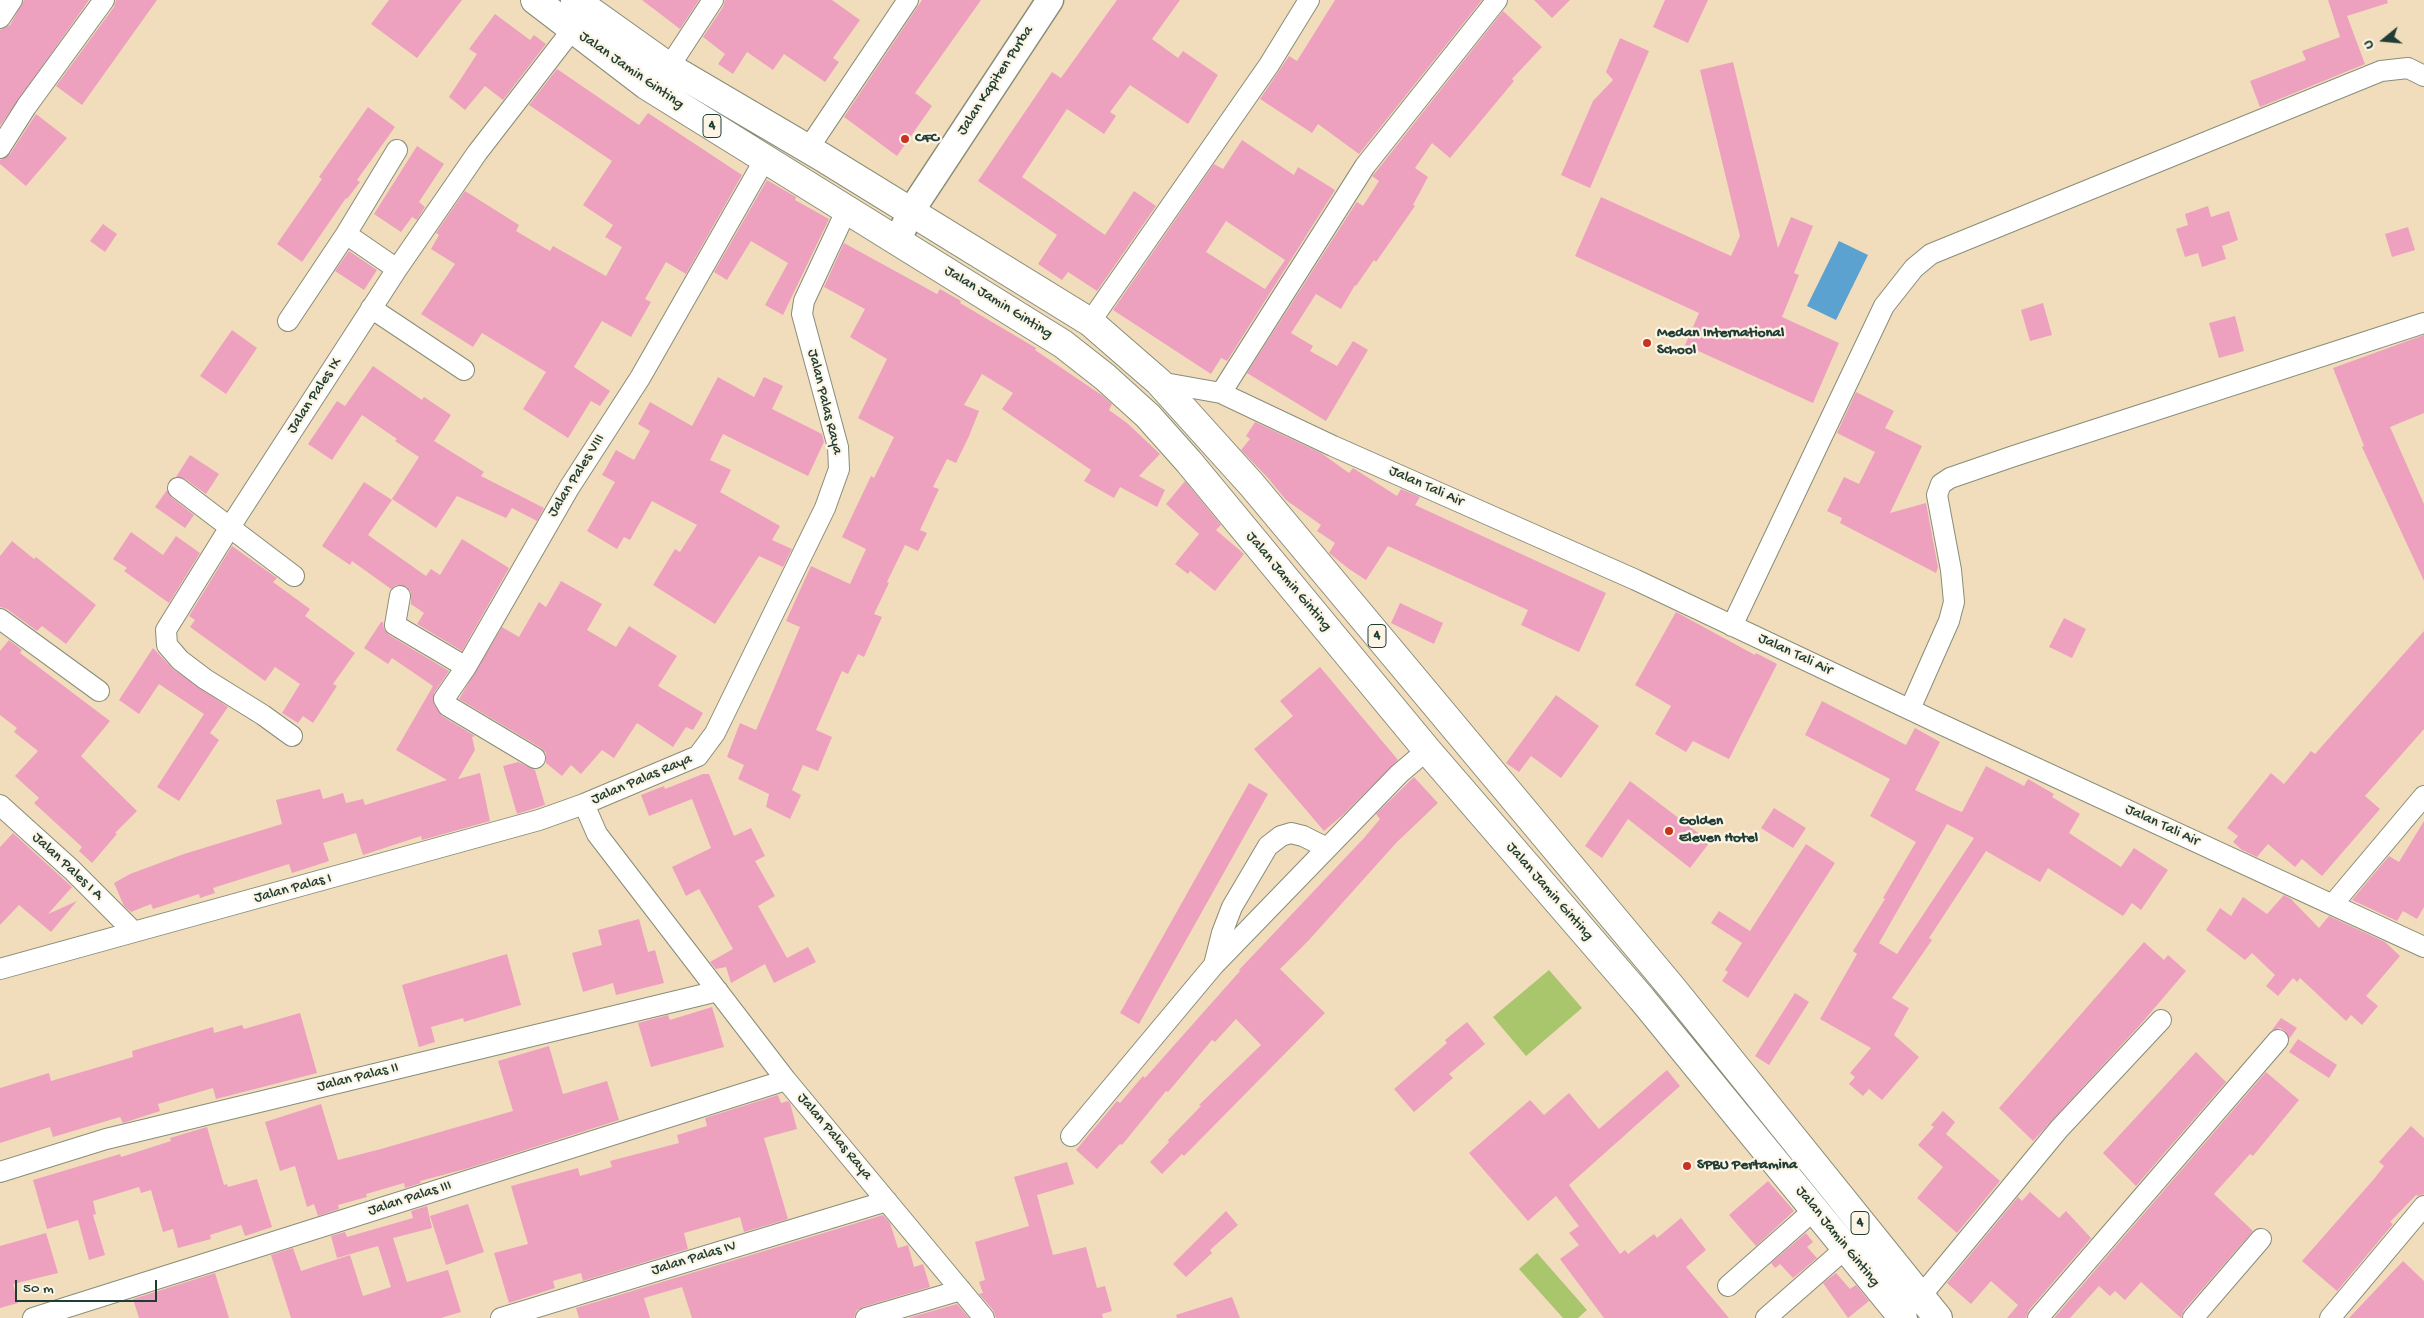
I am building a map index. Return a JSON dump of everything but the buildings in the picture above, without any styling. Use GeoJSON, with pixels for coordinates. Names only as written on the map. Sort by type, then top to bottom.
{"type":"FeatureCollection","features":[{"type":"Feature","properties":{"kind":"highway","name":"Jalan Jamin Ginting"},"geometry":{"type":"LineString","coordinates":[[535,0],[582,10],[669,67],[911,211],[1090,322],[1159,382],[1252,485],[1702,1024],[1783,1128],[1938,1318]]}},
{"type":"Feature","properties":{"kind":"highway","name":"Jalan Jamin Ginting"},"geometry":{"type":"LineString","coordinates":[[582,10],[646,85],[1063,344],[1105,377],[1148,416],[1195,469],[1427,750],[1636,992],[1903,1318]]}},
{"type":"Feature","properties":{"kind":"street"},"geometry":{"type":"LineString","coordinates":[[0,18],[12,0]]}},
{"type":"Feature","properties":{"kind":"street"},"geometry":{"type":"LineString","coordinates":[[0,148],[26,107],[104,0]]}},
{"type":"Feature","properties":{"kind":"street"},"geometry":{"type":"LineString","coordinates":[[669,67],[713,0]]}},
{"type":"Feature","properties":{"kind":"street"},"geometry":{"type":"LineString","coordinates":[[808,149],[908,0]]}},
{"type":"Feature","properties":{"kind":"street","name":"Jalan Kapiten Purba"},"geometry":{"type":"LineString","coordinates":[[898,240],[911,211],[1050,0]]}},
{"type":"Feature","properties":{"kind":"street"},"geometry":{"type":"LineString","coordinates":[[1090,322],[1269,64],[1309,0]]}},
{"type":"Feature","properties":{"kind":"street"},"geometry":{"type":"LineString","coordinates":[[1221,393],[1365,166],[1497,0]]}},
{"type":"Feature","properties":{"kind":"street","name":"Jalan Pales IX"},"geometry":{"type":"LineString","coordinates":[[292,736],[205,679],[180,660],[167,645],[166,630],[230,527],[397,269],[476,153],[582,10]]}},
{"type":"Feature","properties":{"kind":"street"},"geometry":{"type":"LineString","coordinates":[[1732,626],[1884,306],[1914,268],[1931,254],[2380,71],[2408,68],[2424,76]]}},
{"type":"Feature","properties":{"kind":"street"},"geometry":{"type":"LineString","coordinates":[[288,320],[346,234],[398,150]]}},
{"type":"Feature","properties":{"kind":"street","name":"Jalan Pales VIII"},"geometry":{"type":"LineString","coordinates":[[535,758],[448,706],[444,699],[466,667],[568,488],[640,378],[765,159]]}},
{"type":"Feature","properties":{"kind":"street","name":"Jalan Palas Raya"},"geometry":{"type":"LineString","coordinates":[[847,209],[804,301],[802,314],[838,447],[838,469],[825,508],[715,733],[698,756],[584,804],[597,834],[786,1080],[984,1318]]}},
{"type":"Feature","properties":{"kind":"street"},"geometry":{"type":"LineString","coordinates":[[346,234],[397,269]]}},
{"type":"Feature","properties":{"kind":"street"},"geometry":{"type":"LineString","coordinates":[[371,308],[464,370]]}},
{"type":"Feature","properties":{"kind":"street"},"geometry":{"type":"LineString","coordinates":[[1910,709],[1949,621],[1954,602],[1952,579],[1937,495],[1941,484],[1950,478],[2024,453],[2424,323]]}},
{"type":"Feature","properties":{"kind":"street","name":"Jalan Tali Air"},"geometry":{"type":"LineString","coordinates":[[1159,382],[1221,393],[1333,446],[1636,580],[2424,947]]}},
{"type":"Feature","properties":{"kind":"street"},"geometry":{"type":"LineString","coordinates":[[178,488],[294,576]]}},
{"type":"Feature","properties":{"kind":"street"},"geometry":{"type":"LineString","coordinates":[[400,596],[395,625],[466,667]]}},
{"type":"Feature","properties":{"kind":"street"},"geometry":{"type":"LineString","coordinates":[[0,619],[99,691]]}},
{"type":"Feature","properties":{"kind":"street"},"geometry":{"type":"LineString","coordinates":[[1072,1136],[1214,965],[1399,774],[1427,750]]}},
{"type":"Feature","properties":{"kind":"street"},"geometry":{"type":"LineString","coordinates":[[2332,904],[2424,796]]}},
{"type":"Feature","properties":{"kind":"street","name":"Jalan Palas I"},"geometry":{"type":"LineString","coordinates":[[0,969],[540,820],[584,804]]}},
{"type":"Feature","properties":{"kind":"street","name":"Jalan Pales I A"},"geometry":{"type":"LineString","coordinates":[[0,805],[72,870],[133,931]]}},
{"type":"Feature","properties":{"kind":"street"},"geometry":{"type":"LineString","coordinates":[[1214,965],[1222,933],[1232,907],[1268,846],[1281,836],[1291,833],[1303,836],[1327,848]]}},
{"type":"Feature","properties":{"kind":"street","name":"Jalan Palas II"},"geometry":{"type":"LineString","coordinates":[[0,1172],[106,1139],[718,991]]}},
{"type":"Feature","properties":{"kind":"street"},"geometry":{"type":"LineString","coordinates":[[1920,1297],[2059,1129],[2161,1020]]}},
{"type":"Feature","properties":{"kind":"street"},"geometry":{"type":"LineString","coordinates":[[2038,1318],[2278,1040]]}},
{"type":"Feature","properties":{"kind":"street","name":"Jalan Palas III"},"geometry":{"type":"LineString","coordinates":[[33,1318],[786,1080]]}},
{"type":"Feature","properties":{"kind":"street"},"geometry":{"type":"LineString","coordinates":[[1764,1146],[1783,1128]]}},
{"type":"Feature","properties":{"kind":"street","name":"Jalan Palas IV"},"geometry":{"type":"LineString","coordinates":[[502,1318],[887,1201]]}},
{"type":"Feature","properties":{"kind":"street"},"geometry":{"type":"LineString","coordinates":[[2330,1318],[2424,1206]]}},
{"type":"Feature","properties":{"kind":"street"},"geometry":{"type":"LineString","coordinates":[[1728,1286],[1814,1210]]}},
{"type":"Feature","properties":{"kind":"street"},"geometry":{"type":"LineString","coordinates":[[2193,1318],[2261,1238]]}},
{"type":"Feature","properties":{"kind":"street"},"geometry":{"type":"LineString","coordinates":[[1766,1318],[1846,1248]]}},
{"type":"Feature","properties":{"kind":"street"},"geometry":{"type":"LineString","coordinates":[[866,1318],[961,1290]]}},
{"type":"Feature","properties":{"kind":"green space"},"geometry":{"type":"Polygon","coordinates":[[[1549,970],[1582,1008],[1526,1056],[1493,1017],[1549,970]]]}},
{"type":"Feature","properties":{"kind":"green space"},"geometry":{"type":"Polygon","coordinates":[[[1537,1253],[1587,1310],[1578,1318],[1563,1318],[1519,1269],[1537,1253]]]}},
{"type":"Feature","properties":{"kind":"water"},"geometry":{"type":"Polygon","coordinates":[[[1839,241],[1868,255],[1836,320],[1807,306],[1839,241]]]}},
{"type":"Feature","properties":{"kind":"place","name":"CFC"},"geometry":{"type":"Point","coordinates":[905,139]}},
{"type":"Feature","properties":{"kind":"place","name":"Medan International School"},"geometry":{"type":"Point","coordinates":[1647,343]}},
{"type":"Feature","properties":{"kind":"place","name":"Golden Eleven Hotel"},"geometry":{"type":"Point","coordinates":[1669,831]}},
{"type":"Feature","properties":{"kind":"place","name":"SPBU Pertamina"},"geometry":{"type":"Point","coordinates":[1687,1166]}}]}
